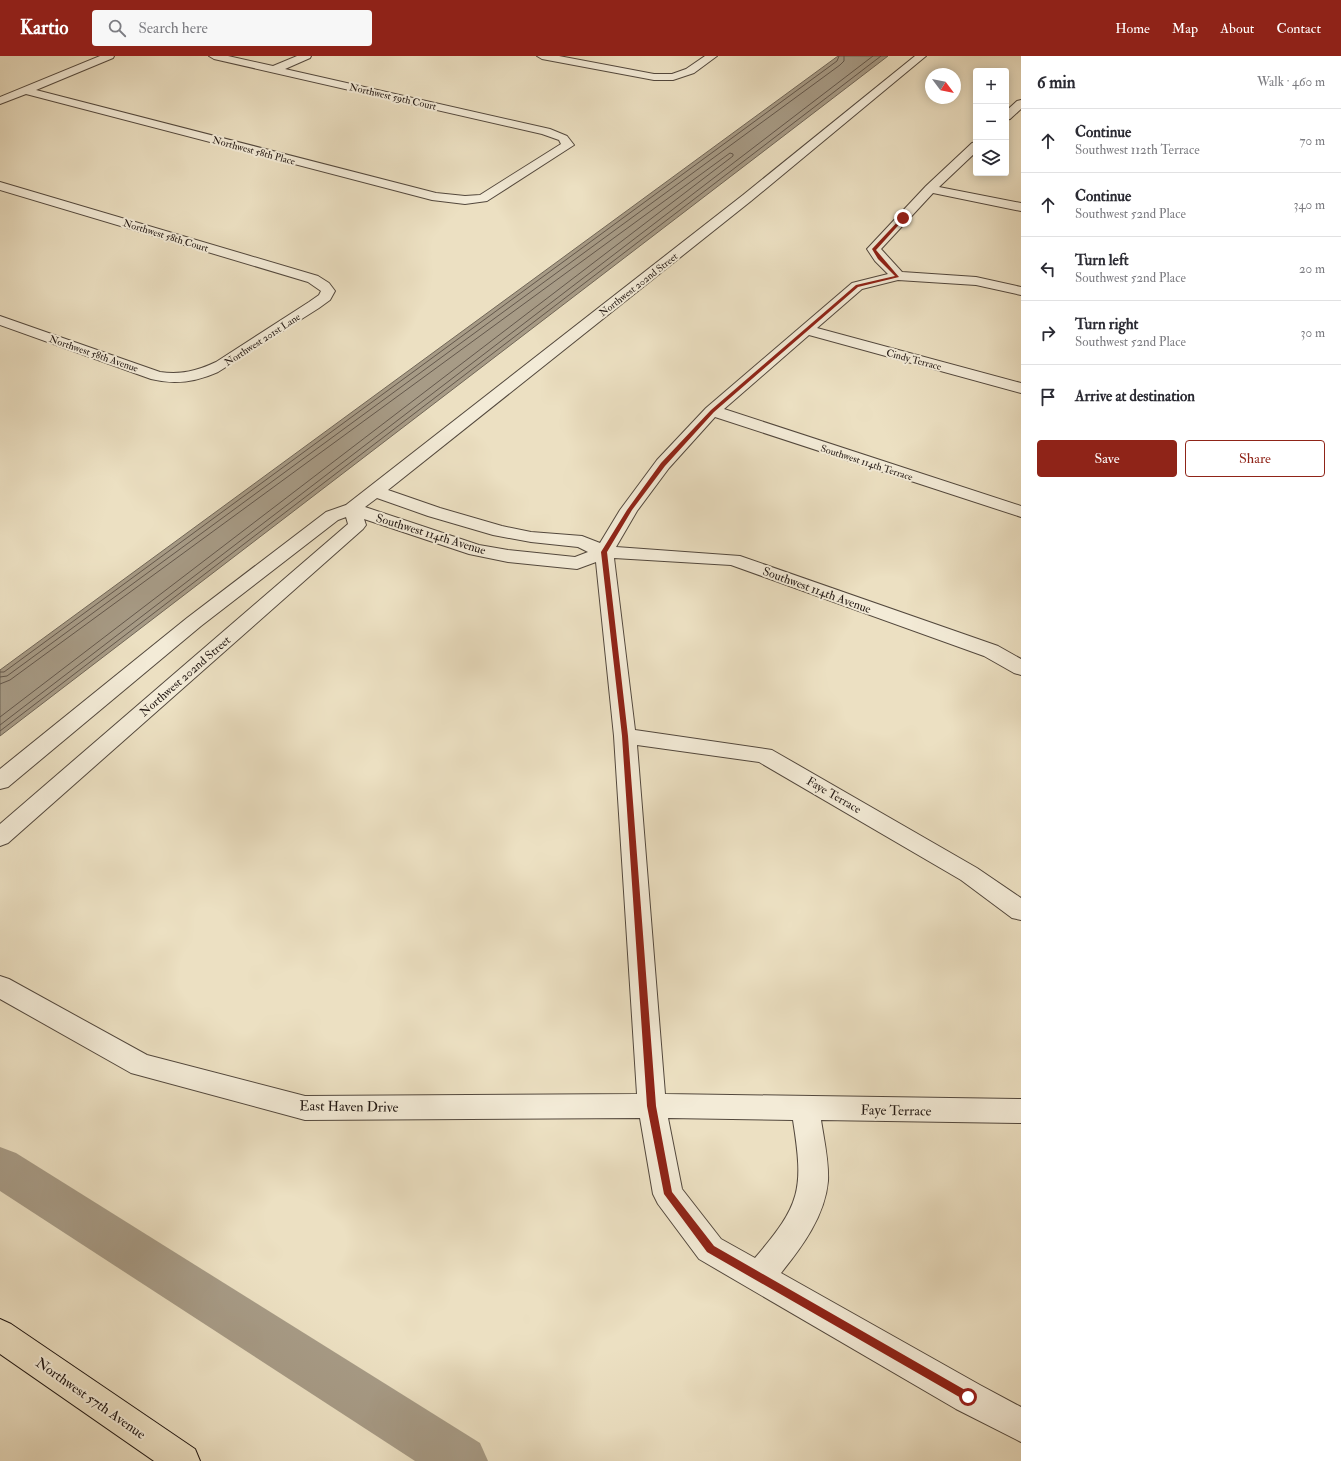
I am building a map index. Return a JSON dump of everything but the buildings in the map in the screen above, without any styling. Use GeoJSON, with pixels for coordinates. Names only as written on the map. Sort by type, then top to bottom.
{"type":"FeatureCollection","features":[{"type":"Feature","properties":{"kind":"main road","name":"Northwest 57th Avenue"},"geometry":{"type":"LineString","coordinates":[[0,1335],[183,1461]]}},
{"type":"Feature","properties":{"kind":"street"},"geometry":{"type":"LineString","coordinates":[[0,101],[109,56]]}},
{"type":"Feature","properties":{"kind":"street","name":"Northwest 59th Court"},"geometry":{"type":"LineString","coordinates":[[214,56],[546,131],[562,138],[568,145],[483,198]]}},
{"type":"Feature","properties":{"kind":"street"},"geometry":{"type":"LineString","coordinates":[[276,69],[306,56]]}},
{"type":"Feature","properties":{"kind":"street"},"geometry":{"type":"LineString","coordinates":[[542,56],[654,77],[673,77],[690,71],[712,56]]}},
{"type":"Feature","properties":{"kind":"street","name":"Northwest 202nd Street"},"geometry":{"type":"LineString","coordinates":[[0,781],[194,622],[332,516],[352,509],[747,198],[921,56]]}},
{"type":"Feature","properties":{"kind":"street","name":"Northwest 58th Place"},"geometry":{"type":"LineString","coordinates":[[26,91],[436,197],[466,200],[483,198]]}},
{"type":"Feature","properties":{"kind":"street"},"geometry":{"type":"LineString","coordinates":[[1009,115],[1021,103]]}},
{"type":"Feature","properties":{"kind":"street"},"geometry":{"type":"LineString","coordinates":[[898,276],[880,258],[874,249],[930,189],[973,149]]}},
{"type":"Feature","properties":{"kind":"street","name":"Northwest 58th Court"},"geometry":{"type":"LineString","coordinates":[[0,186],[313,279],[324,286],[328,291]]}},
{"type":"Feature","properties":{"kind":"street"},"geometry":{"type":"LineString","coordinates":[[930,189],[1021,207]]}},
{"type":"Feature","properties":{"kind":"street"},"geometry":{"type":"LineString","coordinates":[[1021,291],[976,282],[898,276],[857,286],[712,411],[663,464],[629,510],[604,552],[625,736],[652,1106],[668,1194],[710,1249],[962,1393],[1021,1425]]}},
{"type":"Feature","properties":{"kind":"street","name":"Northwest 201st Lane"},"geometry":{"type":"LineString","coordinates":[[189,377],[206,372],[221,365],[314,305],[325,297],[328,291]]}},
{"type":"Feature","properties":{"kind":"street","name":"Northwest 58th Avenue"},"geometry":{"type":"LineString","coordinates":[[0,320],[157,376],[172,379],[189,377]]}},
{"type":"Feature","properties":{"kind":"street","name":"Cindy Terrace"},"geometry":{"type":"LineString","coordinates":[[806,330],[1021,388]]}},
{"type":"Feature","properties":{"kind":"street","name":"Southwest 114th Terrace"},"geometry":{"type":"LineString","coordinates":[[712,411],[1021,512]]}},
{"type":"Feature","properties":{"kind":"street","name":"Southwest 114th Avenue"},"geometry":{"type":"LineString","coordinates":[[375,491],[499,531],[531,537],[582,542],[604,552],[733,560],[991,651],[1021,668]]}},
{"type":"Feature","properties":{"kind":"street","name":"Northwest 202nd Street"},"geometry":{"type":"LineString","coordinates":[[0,837],[357,525],[352,509]]}},
{"type":"Feature","properties":{"kind":"street","name":"Southwest 114th Avenue"},"geometry":{"type":"LineString","coordinates":[[352,509],[476,550],[577,563],[604,552]]}},
{"type":"Feature","properties":{"kind":"street"},"geometry":{"type":"LineString","coordinates":[[455,544],[474,524]]}},
{"type":"Feature","properties":{"kind":"street"},"geometry":{"type":"LineString","coordinates":[[524,557],[531,537]]}},
{"type":"Feature","properties":{"kind":"street","name":"Faye Terrace"},"geometry":{"type":"LineString","coordinates":[[625,736],[764,755],[970,874],[1021,912]]}},
{"type":"Feature","properties":{"kind":"street","name":"East Haven Drive"},"geometry":{"type":"LineString","coordinates":[[0,986],[141,1065],[305,1108],[652,1106]]}},
{"type":"Feature","properties":{"kind":"street","name":"Faye Terrace"},"geometry":{"type":"LineString","coordinates":[[652,1106],[1021,1111]]}},
{"type":"Feature","properties":{"kind":"street"},"geometry":{"type":"LineString","coordinates":[[759,1277],[790,1238],[805,1212],[813,1182],[805,1108]]}},
{"type":"Feature","properties":{"kind":"water"},"geometry":{"type":"Polygon","coordinates":[[[838,56],[888,56],[0,736],[0,670],[838,56]]]}},
{"type":"Feature","properties":{"kind":"waterway"},"geometry":{"type":"LineString","coordinates":[[0,1167],[462,1461]]}},
{"type":"Feature","properties":{"kind":"route"},"geometry":{"type":"LineString","coordinates":[[903,218],[874,249],[880,258],[898,276],[857,286],[712,411],[663,464],[629,510],[604,552],[625,736],[652,1106],[668,1194],[710,1249],[968,1397]]}}]}
